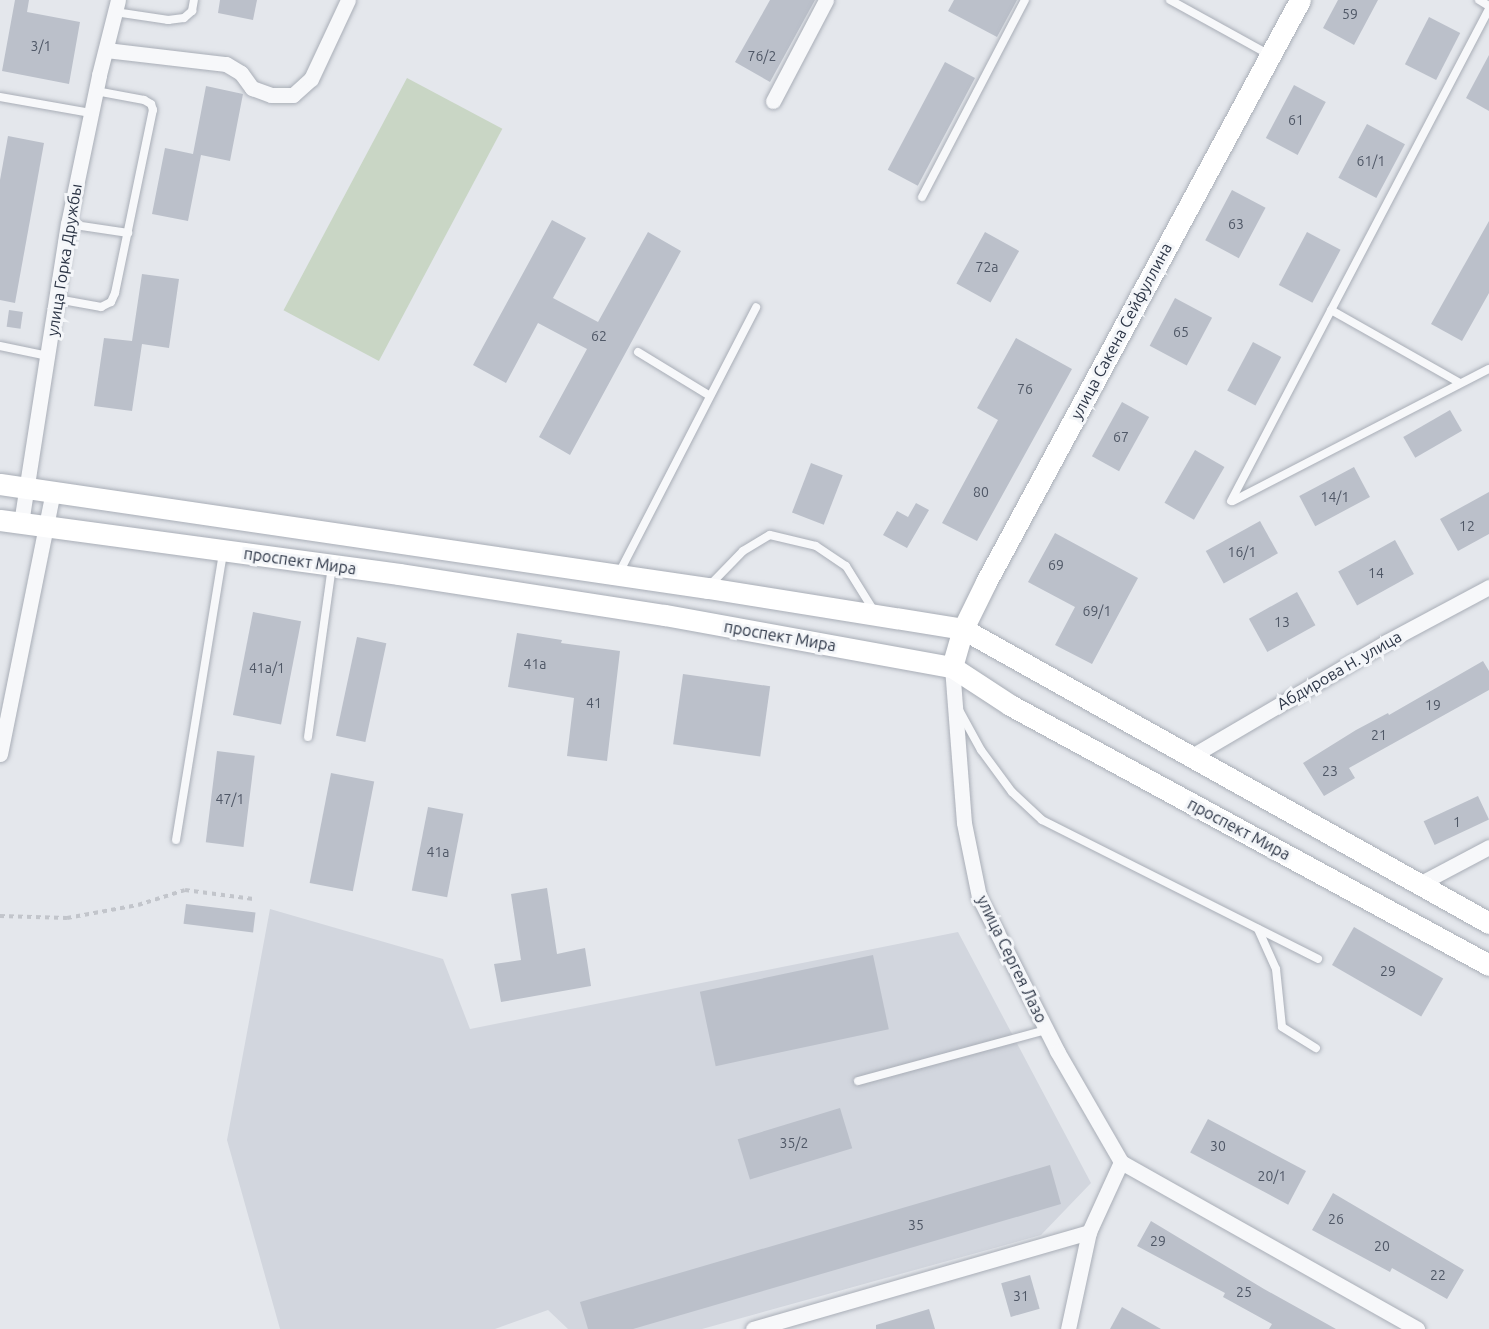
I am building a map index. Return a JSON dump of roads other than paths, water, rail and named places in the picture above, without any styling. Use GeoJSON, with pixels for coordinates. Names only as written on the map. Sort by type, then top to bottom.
{"type":"FeatureCollection","features":[{"type":"Feature","properties":{"kind":"main road","name":"улица Сакена Сейфуллина"},"geometry":{"type":"LineString","coordinates":[[952,667],[963,630],[986,582],[1300,0]]}},
{"type":"Feature","properties":{"kind":"main road","name":"проспект Мира"},"geometry":{"type":"LineString","coordinates":[[0,484],[708,588],[963,630],[1489,923]]}},
{"type":"Feature","properties":{"kind":"main road","name":"проспект Мира"},"geometry":{"type":"LineString","coordinates":[[0,520],[223,550],[665,615],[952,667],[1010,705],[1489,965]]}},
{"type":"Feature","properties":{"kind":"street"},"geometry":{"type":"LineString","coordinates":[[106,50],[226,64],[241,73],[252,88],[271,95],[293,95],[311,79],[348,0]]}},
{"type":"Feature","properties":{"kind":"street"},"geometry":{"type":"LineString","coordinates":[[773,101],[826,0]]}},
{"type":"Feature","properties":{"kind":"street","name":"улица Горка Дружбы"},"geometry":{"type":"LineString","coordinates":[[21,523],[68,224],[91,113],[117,6]]}},
{"type":"Feature","properties":{"kind":"street"},"geometry":{"type":"LineString","coordinates":[[0,754],[53,492]]}},
{"type":"Feature","properties":{"kind":"street","name":"Абдирова Н. улица"},"geometry":{"type":"LineString","coordinates":[[1192,756],[1386,642],[1489,587]]}},
{"type":"Feature","properties":{"kind":"street","name":"улица Сергея Лазо"},"geometry":{"type":"LineString","coordinates":[[952,667],[964,823],[979,897],[1046,1030],[1121,1162]]}},
{"type":"Feature","properties":{"kind":"street"},"geometry":{"type":"LineString","coordinates":[[1419,884],[1489,847]]}},
{"type":"Feature","properties":{"kind":"street"},"geometry":{"type":"LineString","coordinates":[[1068,1329],[1089,1232],[1121,1162],[1417,1329]]}},
{"type":"Feature","properties":{"kind":"street"},"geometry":{"type":"LineString","coordinates":[[753,1329],[1089,1232]]}},
{"type":"Feature","properties":{"kind":"lane"},"geometry":{"type":"LineString","coordinates":[[117,6],[168,20],[184,18],[192,10],[194,0]]}},
{"type":"Feature","properties":{"kind":"lane"},"geometry":{"type":"LineString","coordinates":[[922,197],[1025,0]]}},
{"type":"Feature","properties":{"kind":"lane"},"geometry":{"type":"LineString","coordinates":[[1170,0],[1269,55]]}},
{"type":"Feature","properties":{"kind":"lane"},"geometry":{"type":"LineString","coordinates":[[1479,0],[1489,7],[1231,501],[1489,369]]}},
{"type":"Feature","properties":{"kind":"lane"},"geometry":{"type":"LineString","coordinates":[[57,299],[101,307],[111,302],[115,293],[153,110],[151,104],[144,100],[96,91]]}},
{"type":"Feature","properties":{"kind":"lane"},"geometry":{"type":"LineString","coordinates":[[0,97],[91,113]]}},
{"type":"Feature","properties":{"kind":"lane"},"geometry":{"type":"LineString","coordinates":[[68,224],[128,232]]}},
{"type":"Feature","properties":{"kind":"lane"},"geometry":{"type":"LineString","coordinates":[[618,575],[756,308]]}},
{"type":"Feature","properties":{"kind":"lane"},"geometry":{"type":"LineString","coordinates":[[1331,310],[1460,383]]}},
{"type":"Feature","properties":{"kind":"lane"},"geometry":{"type":"LineString","coordinates":[[0,346],[49,356]]}},
{"type":"Feature","properties":{"kind":"lane"},"geometry":{"type":"LineString","coordinates":[[638,352],[710,396]]}},
{"type":"Feature","properties":{"kind":"lane"},"geometry":{"type":"LineString","coordinates":[[708,588],[743,551],[770,535],[816,546],[846,566],[878,617]]}},
{"type":"Feature","properties":{"kind":"lane"},"geometry":{"type":"LineString","coordinates":[[176,840],[223,550]]}},
{"type":"Feature","properties":{"kind":"lane"},"geometry":{"type":"LineString","coordinates":[[308,737],[332,566]]}},
{"type":"Feature","properties":{"kind":"lane"},"geometry":{"type":"LineString","coordinates":[[954,701],[981,750],[1012,792],[1042,820],[1318,959]]}},
{"type":"Feature","properties":{"kind":"lane"},"geometry":{"type":"LineString","coordinates":[[1258,929],[1276,969],[1282,1027],[1316,1048]]}},
{"type":"Feature","properties":{"kind":"lane"},"geometry":{"type":"LineString","coordinates":[[858,1081],[1046,1030]]}}]}
